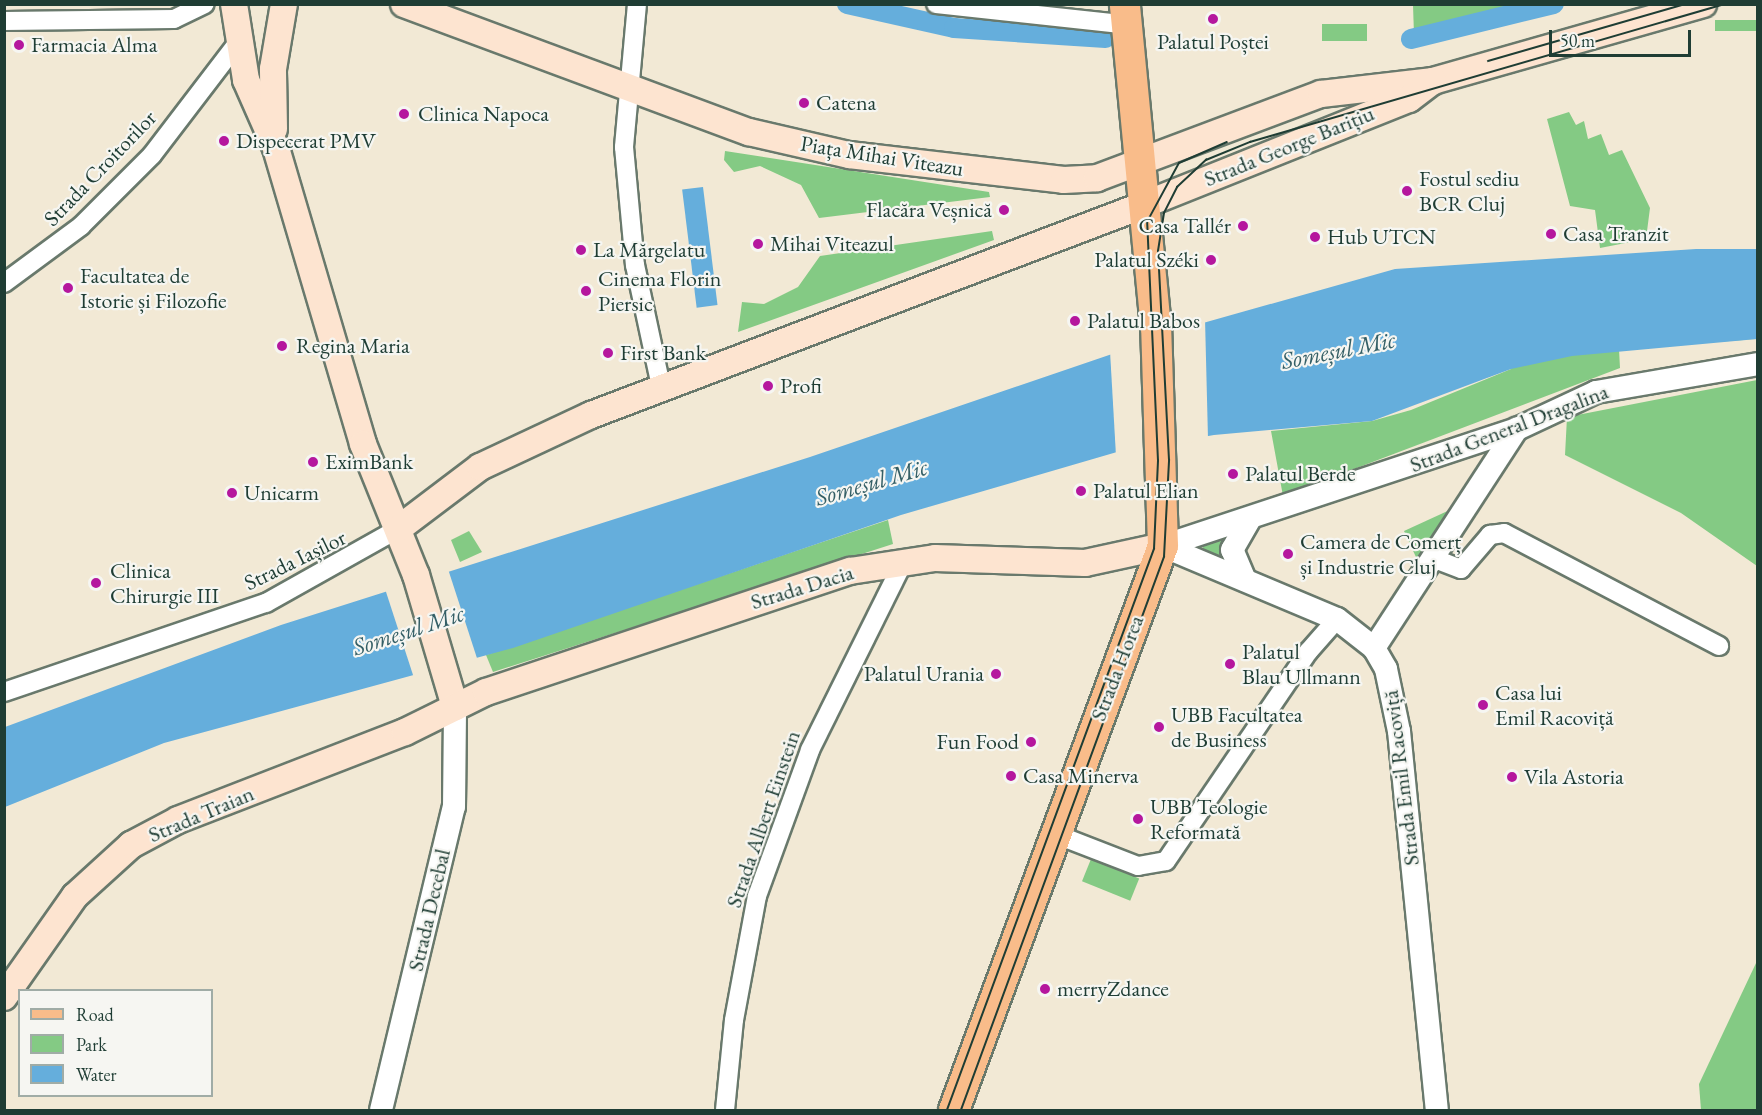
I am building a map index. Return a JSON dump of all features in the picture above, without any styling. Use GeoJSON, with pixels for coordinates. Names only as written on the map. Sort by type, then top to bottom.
{"type":"FeatureCollection","features":[{"type":"Feature","properties":{"kind":"main road"},"geometry":{"type":"LineString","coordinates":[[234,4],[237,44],[246,80],[276,148],[363,444],[416,575],[447,673],[455,707]]}},
{"type":"Feature","properties":{"kind":"main road"},"geometry":{"type":"LineString","coordinates":[[276,148],[271,98],[284,4]]}},
{"type":"Feature","properties":{"kind":"main road","name":"Piața Mihai Viteazu"},"geometry":{"type":"LineString","coordinates":[[404,4],[629,92],[749,132],[860,156],[1065,180],[1097,178],[1139,160]]}},
{"type":"Feature","properties":{"kind":"main road","name":"Strada George Barițiu"},"geometry":{"type":"LineString","coordinates":[[1139,160],[1321,94],[1433,81],[1703,4]]}},
{"type":"Feature","properties":{"kind":"main road","name":"Strada Horea"},"geometry":{"type":"LineString","coordinates":[[954,1110],[1163,546],[1163,460],[1156,328],[1141,206],[1127,15]]}},
{"type":"Feature","properties":{"kind":"main road","name":"Strada George Barițiu"},"geometry":{"type":"LineString","coordinates":[[1141,206],[1408,99],[1433,81]]}},
{"type":"Feature","properties":{"kind":"main road"},"geometry":{"type":"LineString","coordinates":[[398,529],[445,490],[510,451],[661,386],[1141,206]]}},
{"type":"Feature","properties":{"kind":"main road","name":"Strada Dacia"},"geometry":{"type":"LineString","coordinates":[[455,707],[813,581],[904,561],[1085,564],[1163,546]]}},
{"type":"Feature","properties":{"kind":"main road","name":"Strada Traian"},"geometry":{"type":"LineString","coordinates":[[4,997],[75,896],[131,845],[455,707]]}},
{"type":"Feature","properties":{"kind":"street"},"geometry":{"type":"LineString","coordinates":[[4,21],[174,19],[204,4]]}},
{"type":"Feature","properties":{"kind":"street"},"geometry":{"type":"LineString","coordinates":[[637,4],[624,147],[635,265],[661,386]]}},
{"type":"Feature","properties":{"kind":"street"},"geometry":{"type":"LineString","coordinates":[[936,4],[1127,15]]}},
{"type":"Feature","properties":{"kind":"street","name":"Strada Croitorilor"},"geometry":{"type":"LineString","coordinates":[[4,283],[81,226],[152,155],[237,44]]}},
{"type":"Feature","properties":{"kind":"street","name":"Strada General Dragalina"},"geometry":{"type":"LineString","coordinates":[[1163,546],[1517,429],[1596,392],[1758,364]]}},
{"type":"Feature","properties":{"kind":"street"},"geometry":{"type":"LineString","coordinates":[[1374,648],[1435,559],[1517,429]]}},
{"type":"Feature","properties":{"kind":"street"},"geometry":{"type":"LineString","coordinates":[[1245,580],[1232,550],[1250,519]]}},
{"type":"Feature","properties":{"kind":"street","name":"Strada Iașilor"},"geometry":{"type":"LineString","coordinates":[[4,692],[266,603],[398,529]]}},
{"type":"Feature","properties":{"kind":"street"},"geometry":{"type":"LineString","coordinates":[[1435,559],[1461,569],[1490,535],[1504,533],[1719,646]]}},
{"type":"Feature","properties":{"kind":"street","name":"Strada Emil Racoviță"},"geometry":{"type":"LineString","coordinates":[[1163,546],[1337,619],[1374,648],[1391,683],[1396,709],[1437,1110]]}},
{"type":"Feature","properties":{"kind":"street","name":"Strada Albert Einstein"},"geometry":{"type":"LineString","coordinates":[[725,1110],[734,1020],[757,896],[810,750],[904,561]]}},
{"type":"Feature","properties":{"kind":"street"},"geometry":{"type":"LineString","coordinates":[[1055,834],[1138,866],[1166,861],[1308,652],[1337,619]]}},
{"type":"Feature","properties":{"kind":"street","name":"Strada Decebal"},"geometry":{"type":"LineString","coordinates":[[381,1110],[454,807],[455,707]]}},
{"type":"Feature","properties":{"kind":"green space"},"geometry":{"type":"Polygon","coordinates":[[[1413,4],[1544,5],[1414,35],[1413,4]]]}},
{"type":"Feature","properties":{"kind":"green space"},"geometry":{"type":"Polygon","coordinates":[[[1715,20],[1757,20],[1757,31],[1715,31],[1715,20]]]}},
{"type":"Feature","properties":{"kind":"green space"},"geometry":{"type":"Polygon","coordinates":[[[1322,24],[1367,24],[1367,41],[1322,41],[1322,24]]]}},
{"type":"Feature","properties":{"kind":"green space"},"geometry":{"type":"Polygon","coordinates":[[[1569,112],[1576,125],[1584,121],[1588,139],[1601,134],[1609,155],[1622,150],[1650,208],[1646,239],[1600,248],[1595,210],[1570,206],[1547,119],[1569,112]]]}},
{"type":"Feature","properties":{"kind":"green space"},"geometry":{"type":"Polygon","coordinates":[[[725,151],[989,192],[990,197],[819,218],[801,185],[760,166],[734,172],[724,160],[725,151]]]}},
{"type":"Feature","properties":{"kind":"green space"},"geometry":{"type":"Polygon","coordinates":[[[992,231],[994,240],[738,332],[742,302],[764,304],[798,287],[820,256],[992,231]]]}},
{"type":"Feature","properties":{"kind":"green space"},"geometry":{"type":"Polygon","coordinates":[[[1757,339],[1619,349],[1620,368],[1283,496],[1271,431],[1372,421],[1411,410],[1511,369],[1518,348],[1757,339]]]}},
{"type":"Feature","properties":{"kind":"green space"},"geometry":{"type":"Polygon","coordinates":[[[1757,380],[1757,566],[1681,513],[1565,455],[1567,417],[1757,380]]]}},
{"type":"Feature","properties":{"kind":"green space"},"geometry":{"type":"Polygon","coordinates":[[[1465,503],[1421,568],[1404,531],[1465,503]]]}},
{"type":"Feature","properties":{"kind":"green space"},"geometry":{"type":"Polygon","coordinates":[[[888,520],[893,544],[493,672],[486,655],[888,520]]]}},
{"type":"Feature","properties":{"kind":"green space"},"geometry":{"type":"Polygon","coordinates":[[[469,531],[482,552],[460,562],[451,540],[469,531]]]}},
{"type":"Feature","properties":{"kind":"green space"},"geometry":{"type":"Polygon","coordinates":[[[1231,534],[1231,563],[1202,551],[1205,538],[1231,534]]]}},
{"type":"Feature","properties":{"kind":"green space"},"geometry":{"type":"Polygon","coordinates":[[[1091,859],[1139,878],[1130,901],[1082,881],[1091,859]]]}},
{"type":"Feature","properties":{"kind":"green space"},"geometry":{"type":"Polygon","coordinates":[[[1757,961],[1757,1110],[1701,1110],[1699,1084],[1757,961]]]}},
{"type":"Feature","properties":{"kind":"water"},"geometry":{"type":"Polygon","coordinates":[[[703,187],[718,305],[697,308],[682,190],[703,187]]]}},
{"type":"Feature","properties":{"kind":"water","name":"Someșul Mic"},"geometry":{"type":"Polygon","coordinates":[[[1696,249],[1757,249],[1757,339],[1572,356],[1511,369],[1372,421],[1214,435],[1117,452],[901,515],[513,648],[164,743],[5,807],[5,727],[281,625],[810,457],[1203,323],[1395,269],[1696,249]]]}},
{"type":"Feature","properties":{"kind":"pier"},"geometry":{"type":"Polygon","coordinates":[[[1205,319],[1208,439],[1116,456],[1110,351],[1205,319]]]}},
{"type":"Feature","properties":{"kind":"pier"},"geometry":{"type":"Polygon","coordinates":[[[448,569],[478,660],[415,681],[385,589],[448,569]]]}},
{"type":"Feature","properties":{"kind":"waterway"},"geometry":{"type":"LineString","coordinates":[[847,4],[954,28],[1106,38]]}},
{"type":"Feature","properties":{"kind":"waterway"},"geometry":{"type":"LineString","coordinates":[[1411,39],[1554,4]]}},
{"type":"Feature","properties":{"kind":"tram line"},"geometry":{"type":"LineString","coordinates":[[1488,61],[1686,4]]}},
{"type":"Feature","properties":{"kind":"tram line"},"geometry":{"type":"LineString","coordinates":[[961,1110],[1164,557],[1169,460],[1158,251],[1164,213],[1177,187],[1206,160],[1250,142],[1724,4]]}},
{"type":"Feature","properties":{"kind":"tram line"},"geometry":{"type":"LineString","coordinates":[[947,1110],[1154,549],[1158,461],[1147,222],[1179,163],[1227,142]]}},
{"type":"Feature","properties":{"kind":"place","name":"Palatul Poștei"},"geometry":{"type":"Point","coordinates":[1213,19]}},
{"type":"Feature","properties":{"kind":"place","name":"Farmacia Alma"},"geometry":{"type":"Point","coordinates":[19,45]}},
{"type":"Feature","properties":{"kind":"place","name":"Catena"},"geometry":{"type":"Point","coordinates":[804,103]}},
{"type":"Feature","properties":{"kind":"place","name":"Clinica Napoca"},"geometry":{"type":"Point","coordinates":[404,114]}},
{"type":"Feature","properties":{"kind":"place","name":"Dispecerat PMV"},"geometry":{"type":"Point","coordinates":[224,141]}},
{"type":"Feature","properties":{"kind":"place","name":"Fostul sediu BCR Cluj"},"geometry":{"type":"Point","coordinates":[1407,191]}},
{"type":"Feature","properties":{"kind":"place","name":"Flacăra Veșnică"},"geometry":{"type":"Point","coordinates":[1004,210]}},
{"type":"Feature","properties":{"kind":"place","name":"Casa Tallér"},"geometry":{"type":"Point","coordinates":[1243,226]}},
{"type":"Feature","properties":{"kind":"place","name":"Casa Tranzit"},"geometry":{"type":"Point","coordinates":[1551,234]}},
{"type":"Feature","properties":{"kind":"place","name":"Hub UTCN"},"geometry":{"type":"Point","coordinates":[1315,237]}},
{"type":"Feature","properties":{"kind":"place","name":"Mihai Viteazul"},"geometry":{"type":"Point","coordinates":[758,244]}},
{"type":"Feature","properties":{"kind":"place","name":"La Mărgelatu"},"geometry":{"type":"Point","coordinates":[581,250]}},
{"type":"Feature","properties":{"kind":"place","name":"Palatul Széki"},"geometry":{"type":"Point","coordinates":[1211,260]}},
{"type":"Feature","properties":{"kind":"place","name":"Facultatea de Istorie și Filozofie"},"geometry":{"type":"Point","coordinates":[68,288]}},
{"type":"Feature","properties":{"kind":"place","name":"Cinema Florin Piersic"},"geometry":{"type":"Point","coordinates":[586,291]}},
{"type":"Feature","properties":{"kind":"place","name":"Palatul Babos"},"geometry":{"type":"Point","coordinates":[1075,321]}},
{"type":"Feature","properties":{"kind":"place","name":"Regina Maria"},"geometry":{"type":"Point","coordinates":[282,346]}},
{"type":"Feature","properties":{"kind":"place","name":"First Bank"},"geometry":{"type":"Point","coordinates":[608,353]}},
{"type":"Feature","properties":{"kind":"place","name":"Profi"},"geometry":{"type":"Point","coordinates":[768,386]}},
{"type":"Feature","properties":{"kind":"place","name":"EximBank"},"geometry":{"type":"Point","coordinates":[313,462]}},
{"type":"Feature","properties":{"kind":"place","name":"Palatul Berde"},"geometry":{"type":"Point","coordinates":[1233,474]}},
{"type":"Feature","properties":{"kind":"place","name":"Palatul Elian"},"geometry":{"type":"Point","coordinates":[1081,491]}},
{"type":"Feature","properties":{"kind":"place","name":"Unicarm"},"geometry":{"type":"Point","coordinates":[232,493]}},
{"type":"Feature","properties":{"kind":"place","name":"Camera de Comerț și Industrie Cluj"},"geometry":{"type":"Point","coordinates":[1288,554]}},
{"type":"Feature","properties":{"kind":"place","name":"Clinica Chirurgie III"},"geometry":{"type":"Point","coordinates":[96,583]}},
{"type":"Feature","properties":{"kind":"place","name":"Palatul Blau Ullmann"},"geometry":{"type":"Point","coordinates":[1230,664]}},
{"type":"Feature","properties":{"kind":"place","name":"Palatul Urania"},"geometry":{"type":"Point","coordinates":[996,674]}},
{"type":"Feature","properties":{"kind":"place","name":"Casa lui Emil Racoviță"},"geometry":{"type":"Point","coordinates":[1483,705]}},
{"type":"Feature","properties":{"kind":"place","name":"UBB Facultatea de Business"},"geometry":{"type":"Point","coordinates":[1159,727]}},
{"type":"Feature","properties":{"kind":"place","name":"Fun Food"},"geometry":{"type":"Point","coordinates":[1031,742]}},
{"type":"Feature","properties":{"kind":"place","name":"Casa Minerva"},"geometry":{"type":"Point","coordinates":[1011,776]}},
{"type":"Feature","properties":{"kind":"place","name":"Vila Astoria"},"geometry":{"type":"Point","coordinates":[1512,777]}},
{"type":"Feature","properties":{"kind":"place","name":"UBB Teologie Reformată"},"geometry":{"type":"Point","coordinates":[1138,819]}},
{"type":"Feature","properties":{"kind":"place","name":"merryZdance"},"geometry":{"type":"Point","coordinates":[1045,989]}}]}
